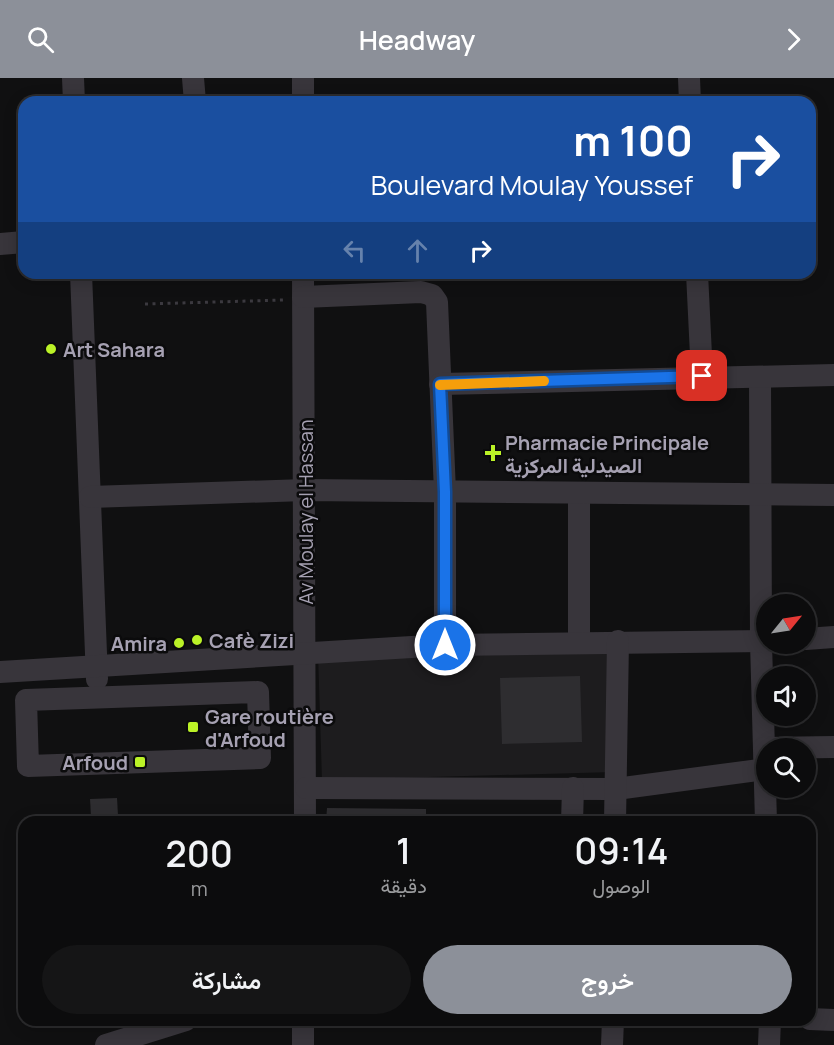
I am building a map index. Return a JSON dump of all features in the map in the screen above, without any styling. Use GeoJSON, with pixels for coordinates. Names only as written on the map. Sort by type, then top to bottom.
{"type":"FeatureCollection","features":[{"type":"Feature","properties":{"kind":"street"},"geometry":{"type":"LineString","coordinates":[[73,78],[74,96]]}},
{"type":"Feature","properties":{"kind":"street"},"geometry":{"type":"LineString","coordinates":[[193,78],[194,96]]}},
{"type":"Feature","properties":{"kind":"street"},"geometry":{"type":"LineString","coordinates":[[303,78],[303,96]]}},
{"type":"Feature","properties":{"kind":"street"},"geometry":{"type":"LineString","coordinates":[[689,78],[690,96]]}},
{"type":"Feature","properties":{"kind":"street"},"geometry":{"type":"LineString","coordinates":[[0,244],[18,242]]}},
{"type":"Feature","properties":{"kind":"street"},"geometry":{"type":"LineString","coordinates":[[81,279],[98,698]]}},
{"type":"Feature","properties":{"kind":"street","name":"Av Moulay el Hassan"},"geometry":{"type":"LineString","coordinates":[[303,279],[305,816]]}},
{"type":"Feature","properties":{"kind":"street"},"geometry":{"type":"LineString","coordinates":[[697,279],[702,376]]}},
{"type":"Feature","properties":{"kind":"street"},"geometry":{"type":"LineString","coordinates":[[303,298],[421,292],[432,295],[437,302],[445,492],[445,645]]}},
{"type":"Feature","properties":{"kind":"street"},"geometry":{"type":"LineString","coordinates":[[440,384],[702,376],[834,375]]}},
{"type":"Feature","properties":{"kind":"street"},"geometry":{"type":"LineString","coordinates":[[760,376],[763,594]]}},
{"type":"Feature","properties":{"kind":"street"},"geometry":{"type":"LineString","coordinates":[[90,497],[305,490],[834,495]]}},
{"type":"Feature","properties":{"kind":"street"},"geometry":{"type":"LineString","coordinates":[[579,494],[579,643]]}},
{"type":"Feature","properties":{"kind":"street"},"geometry":{"type":"LineString","coordinates":[[816,638],[834,637]]}},
{"type":"Feature","properties":{"kind":"street"},"geometry":{"type":"LineString","coordinates":[[0,672],[445,645],[756,641]]}},
{"type":"Feature","properties":{"kind":"street"},"geometry":{"type":"LineString","coordinates":[[615,816],[618,642]]}},
{"type":"Feature","properties":{"kind":"street"},"geometry":{"type":"LineString","coordinates":[[764,654],[764,738]]}},
{"type":"Feature","properties":{"kind":"street"},"geometry":{"type":"LineString","coordinates":[[258,692],[260,758],[28,766],[26,700],[98,698],[258,692]]}},
{"type":"Feature","properties":{"kind":"street"},"geometry":{"type":"LineString","coordinates":[[816,750],[834,747]]}},
{"type":"Feature","properties":{"kind":"street"},"geometry":{"type":"LineString","coordinates":[[306,788],[616,789],[756,761]]}},
{"type":"Feature","properties":{"kind":"street"},"geometry":{"type":"LineString","coordinates":[[572,816],[573,788]]}},
{"type":"Feature","properties":{"kind":"street"},"geometry":{"type":"LineString","coordinates":[[765,798],[766,816]]}},
{"type":"Feature","properties":{"kind":"street"},"geometry":{"type":"LineString","coordinates":[[816,1019],[834,1020]]}},
{"type":"Feature","properties":{"kind":"street"},"geometry":{"type":"LineString","coordinates":[[106,1045],[167,1026]]}},
{"type":"Feature","properties":{"kind":"street"},"geometry":{"type":"LineString","coordinates":[[303,1026],[303,1045]]}},
{"type":"Feature","properties":{"kind":"street"},"geometry":{"type":"LineString","coordinates":[[612,1045],[613,1026]]}},
{"type":"Feature","properties":{"kind":"street"},"geometry":{"type":"LineString","coordinates":[[769,1045],[770,1026]]}},
{"type":"Feature","properties":{"kind":"path"},"geometry":{"type":"LineString","coordinates":[[145,304],[303,298]]}},
{"type":"Feature","properties":{"kind":"shaded area"},"geometry":{"type":"Polygon","coordinates":[[[610,645],[614,772],[322,780],[318,653],[610,645]]]}},
{"type":"Feature","properties":{"kind":"building"},"geometry":{"type":"Polygon","coordinates":[[[580,676],[582,742],[502,744],[500,678],[580,676]]]}},
{"type":"Feature","properties":{"kind":"building"},"geometry":{"type":"Polygon","coordinates":[[[117,798],[118,815],[91,816],[90,799],[117,798]]]}},
{"type":"Feature","properties":{"kind":"building"},"geometry":{"type":"Polygon","coordinates":[[[327,808],[426,809],[426,816],[326,816],[327,808]]]}},
{"type":"Feature","properties":{"kind":"slow traffic"},"geometry":{"type":"LineString","coordinates":[[440,385],[544,381]]}},
{"type":"Feature","properties":{"kind":"place","name":"Art Sahara"},"geometry":{"type":"Point","coordinates":[51,349]}},
{"type":"Feature","properties":{"kind":"place","name":"Pharmacie Principale الصيدلية المركزية"},"geometry":{"type":"Point","coordinates":[493,453]}},
{"type":"Feature","properties":{"kind":"place","name":"Cafè Zizi"},"geometry":{"type":"Point","coordinates":[197,640]}},
{"type":"Feature","properties":{"kind":"place","name":"Amira"},"geometry":{"type":"Point","coordinates":[179,643]}},
{"type":"Feature","properties":{"kind":"place","name":"Gare routière d'Arfoud"},"geometry":{"type":"Point","coordinates":[193,727]}},
{"type":"Feature","properties":{"kind":"place","name":"Arfoud"},"geometry":{"type":"Point","coordinates":[140,762]}},
{"type":"Feature","properties":{"kind":"route"},"geometry":{"type":"LineString","coordinates":[[445,645],[445,492],[440,384],[702,376]]}}]}
